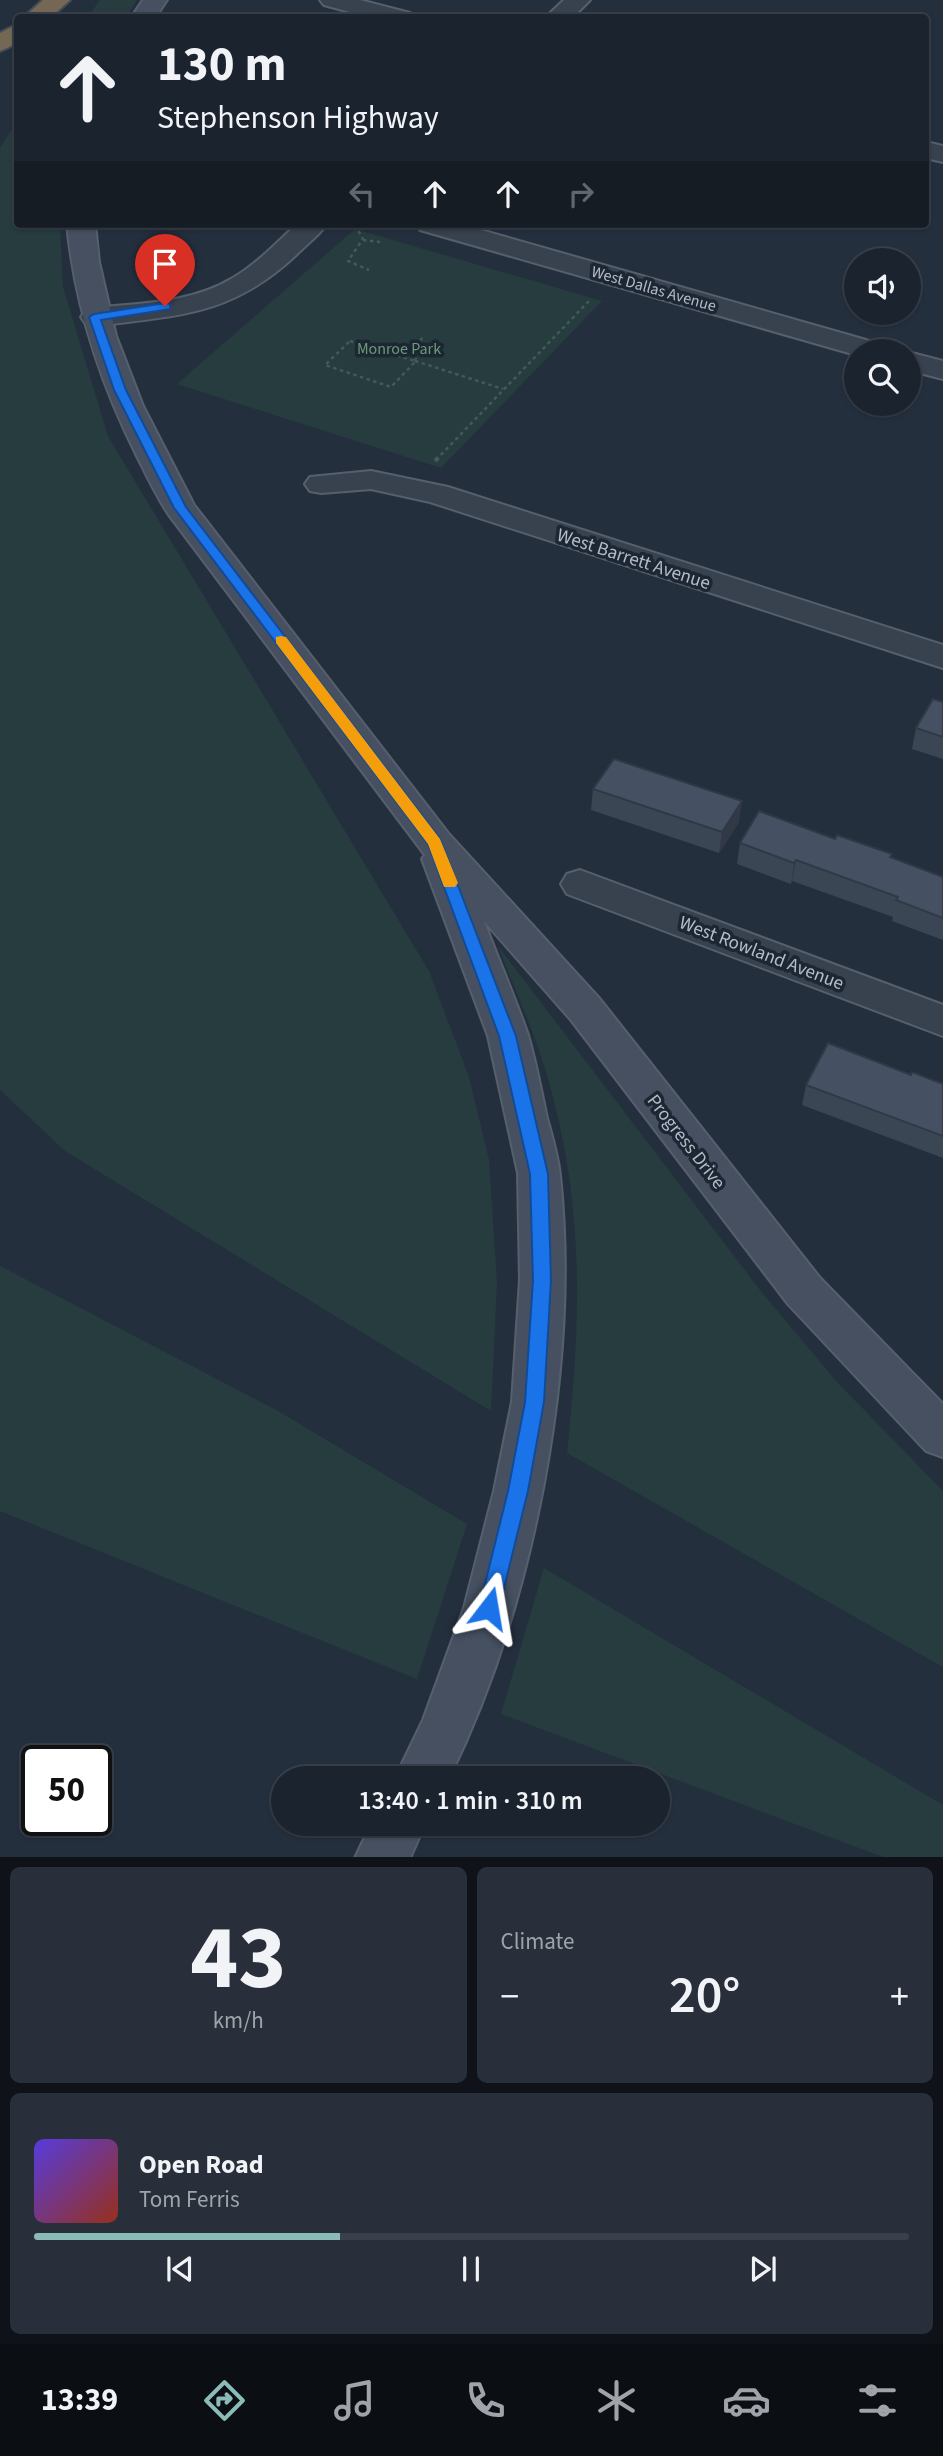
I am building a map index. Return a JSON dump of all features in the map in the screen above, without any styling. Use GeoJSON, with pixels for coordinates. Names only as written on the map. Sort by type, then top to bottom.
{"type":"FeatureCollection","features":[{"type":"Feature","properties":{"kind":"highway"},"geometry":{"type":"LineString","coordinates":[[40,14],[58,0]]}},
{"type":"Feature","properties":{"kind":"main road"},"geometry":{"type":"LineString","coordinates":[[81,228],[84,274],[94,317],[120,390],[180,508],[435,842],[508,1036],[539,1174],[542,1280],[535,1402],[518,1491],[489,1608],[444,1732],[427,1766]]}},
{"type":"Feature","properties":{"kind":"main road","name":"Progress Drive"},"geometry":{"type":"LineString","coordinates":[[435,842],[585,1009],[804,1291],[943,1436]]}},
{"type":"Feature","properties":{"kind":"main road"},"geometry":{"type":"LineString","coordinates":[[382,1857],[393,1836]]}},
{"type":"Feature","properties":{"kind":"street"},"geometry":{"type":"LineString","coordinates":[[332,0],[386,14]]}},
{"type":"Feature","properties":{"kind":"street"},"geometry":{"type":"LineString","coordinates":[[562,14],[578,0]]}},
{"type":"Feature","properties":{"kind":"street"},"geometry":{"type":"LineString","coordinates":[[94,317],[191,302],[224,294],[252,278],[308,228]]}},
{"type":"Feature","properties":{"kind":"street","name":"West Dallas Avenue"},"geometry":{"type":"LineString","coordinates":[[444,228],[844,343]]}},
{"type":"Feature","properties":{"kind":"street"},"geometry":{"type":"LineString","coordinates":[[921,364],[943,370]]}},
{"type":"Feature","properties":{"kind":"street","name":"West Barrett Avenue"},"geometry":{"type":"LineString","coordinates":[[321,484],[371,481],[437,494],[943,657]]}},
{"type":"Feature","properties":{"kind":"street","name":"West Rowland Avenue"},"geometry":{"type":"LineString","coordinates":[[580,884],[943,1021]]}},
{"type":"Feature","properties":{"kind":"path"},"geometry":{"type":"LineString","coordinates":[[357,228],[363,240]]}},
{"type":"Feature","properties":{"kind":"path"},"geometry":{"type":"LineString","coordinates":[[363,240],[380,242]]}},
{"type":"Feature","properties":{"kind":"path"},"geometry":{"type":"LineString","coordinates":[[363,240],[348,261],[369,270]]}},
{"type":"Feature","properties":{"kind":"path"},"geometry":{"type":"LineString","coordinates":[[428,468],[594,295]]}},
{"type":"Feature","properties":{"kind":"path"},"geometry":{"type":"LineString","coordinates":[[422,337],[415,362],[391,387],[325,365],[350,341],[415,362],[503,389]]}},
{"type":"Feature","properties":{"kind":"green space"},"geometry":{"type":"Polygon","coordinates":[[[100,0],[137,0],[128,14],[90,14],[100,0]]]}},
{"type":"Feature","properties":{"kind":"green space"},"geometry":{"type":"Polygon","coordinates":[[[14,126],[14,228],[60,228],[63,287],[108,436],[429,971],[469,1077],[489,1160],[497,1282],[491,1411],[65,1151],[0,1090],[0,148],[14,126]]]}},
{"type":"Feature","properties":{"kind":"green space","name":"Monroe Park"},"geometry":{"type":"Polygon","coordinates":[[[355,229],[602,301],[441,468],[177,384],[355,229]]]}},
{"type":"Feature","properties":{"kind":"green space"},"geometry":{"type":"Polygon","coordinates":[[[498,946],[760,1290],[837,1382],[943,1491],[943,1667],[567,1453],[577,1318],[571,1187],[548,1078],[498,946]]]}},
{"type":"Feature","properties":{"kind":"green space"},"geometry":{"type":"Polygon","coordinates":[[[0,1266],[278,1411],[467,1524],[417,1679],[0,1511],[0,1266]]]}},
{"type":"Feature","properties":{"kind":"green space"},"geometry":{"type":"Polygon","coordinates":[[[544,1568],[943,1805],[943,1857],[883,1857],[670,1777],[670,1766],[640,1766],[501,1714],[544,1568]]]}},
{"type":"Feature","properties":{"kind":"building"},"geometry":{"type":"Polygon","coordinates":[[[933,699],[943,702],[943,737],[916,728],[933,699]]]}},
{"type":"Feature","properties":{"kind":"building"},"geometry":{"type":"Polygon","coordinates":[[[614,759],[742,801],[722,832],[593,789],[614,759]]]}},
{"type":"Feature","properties":{"kind":"building"},"geometry":{"type":"Polygon","coordinates":[[[759,811],[835,839],[837,835],[892,854],[890,857],[943,877],[943,918],[896,900],[898,897],[740,843],[759,811]]]}},
{"type":"Feature","properties":{"kind":"building"},"geometry":{"type":"Polygon","coordinates":[[[828,1043],[911,1075],[912,1072],[943,1084],[943,1136],[806,1085],[828,1043]]]}},
{"type":"Feature","properties":{"kind":"slow traffic"},"geometry":{"type":"LineString","coordinates":[[281,640],[435,842],[450,883]]}},
{"type":"Feature","properties":{"kind":"route"},"geometry":{"type":"LineString","coordinates":[[165,306],[94,317],[120,390],[180,508],[435,842],[508,1036],[539,1174],[542,1280],[535,1402],[518,1491],[489,1608]]}}]}
